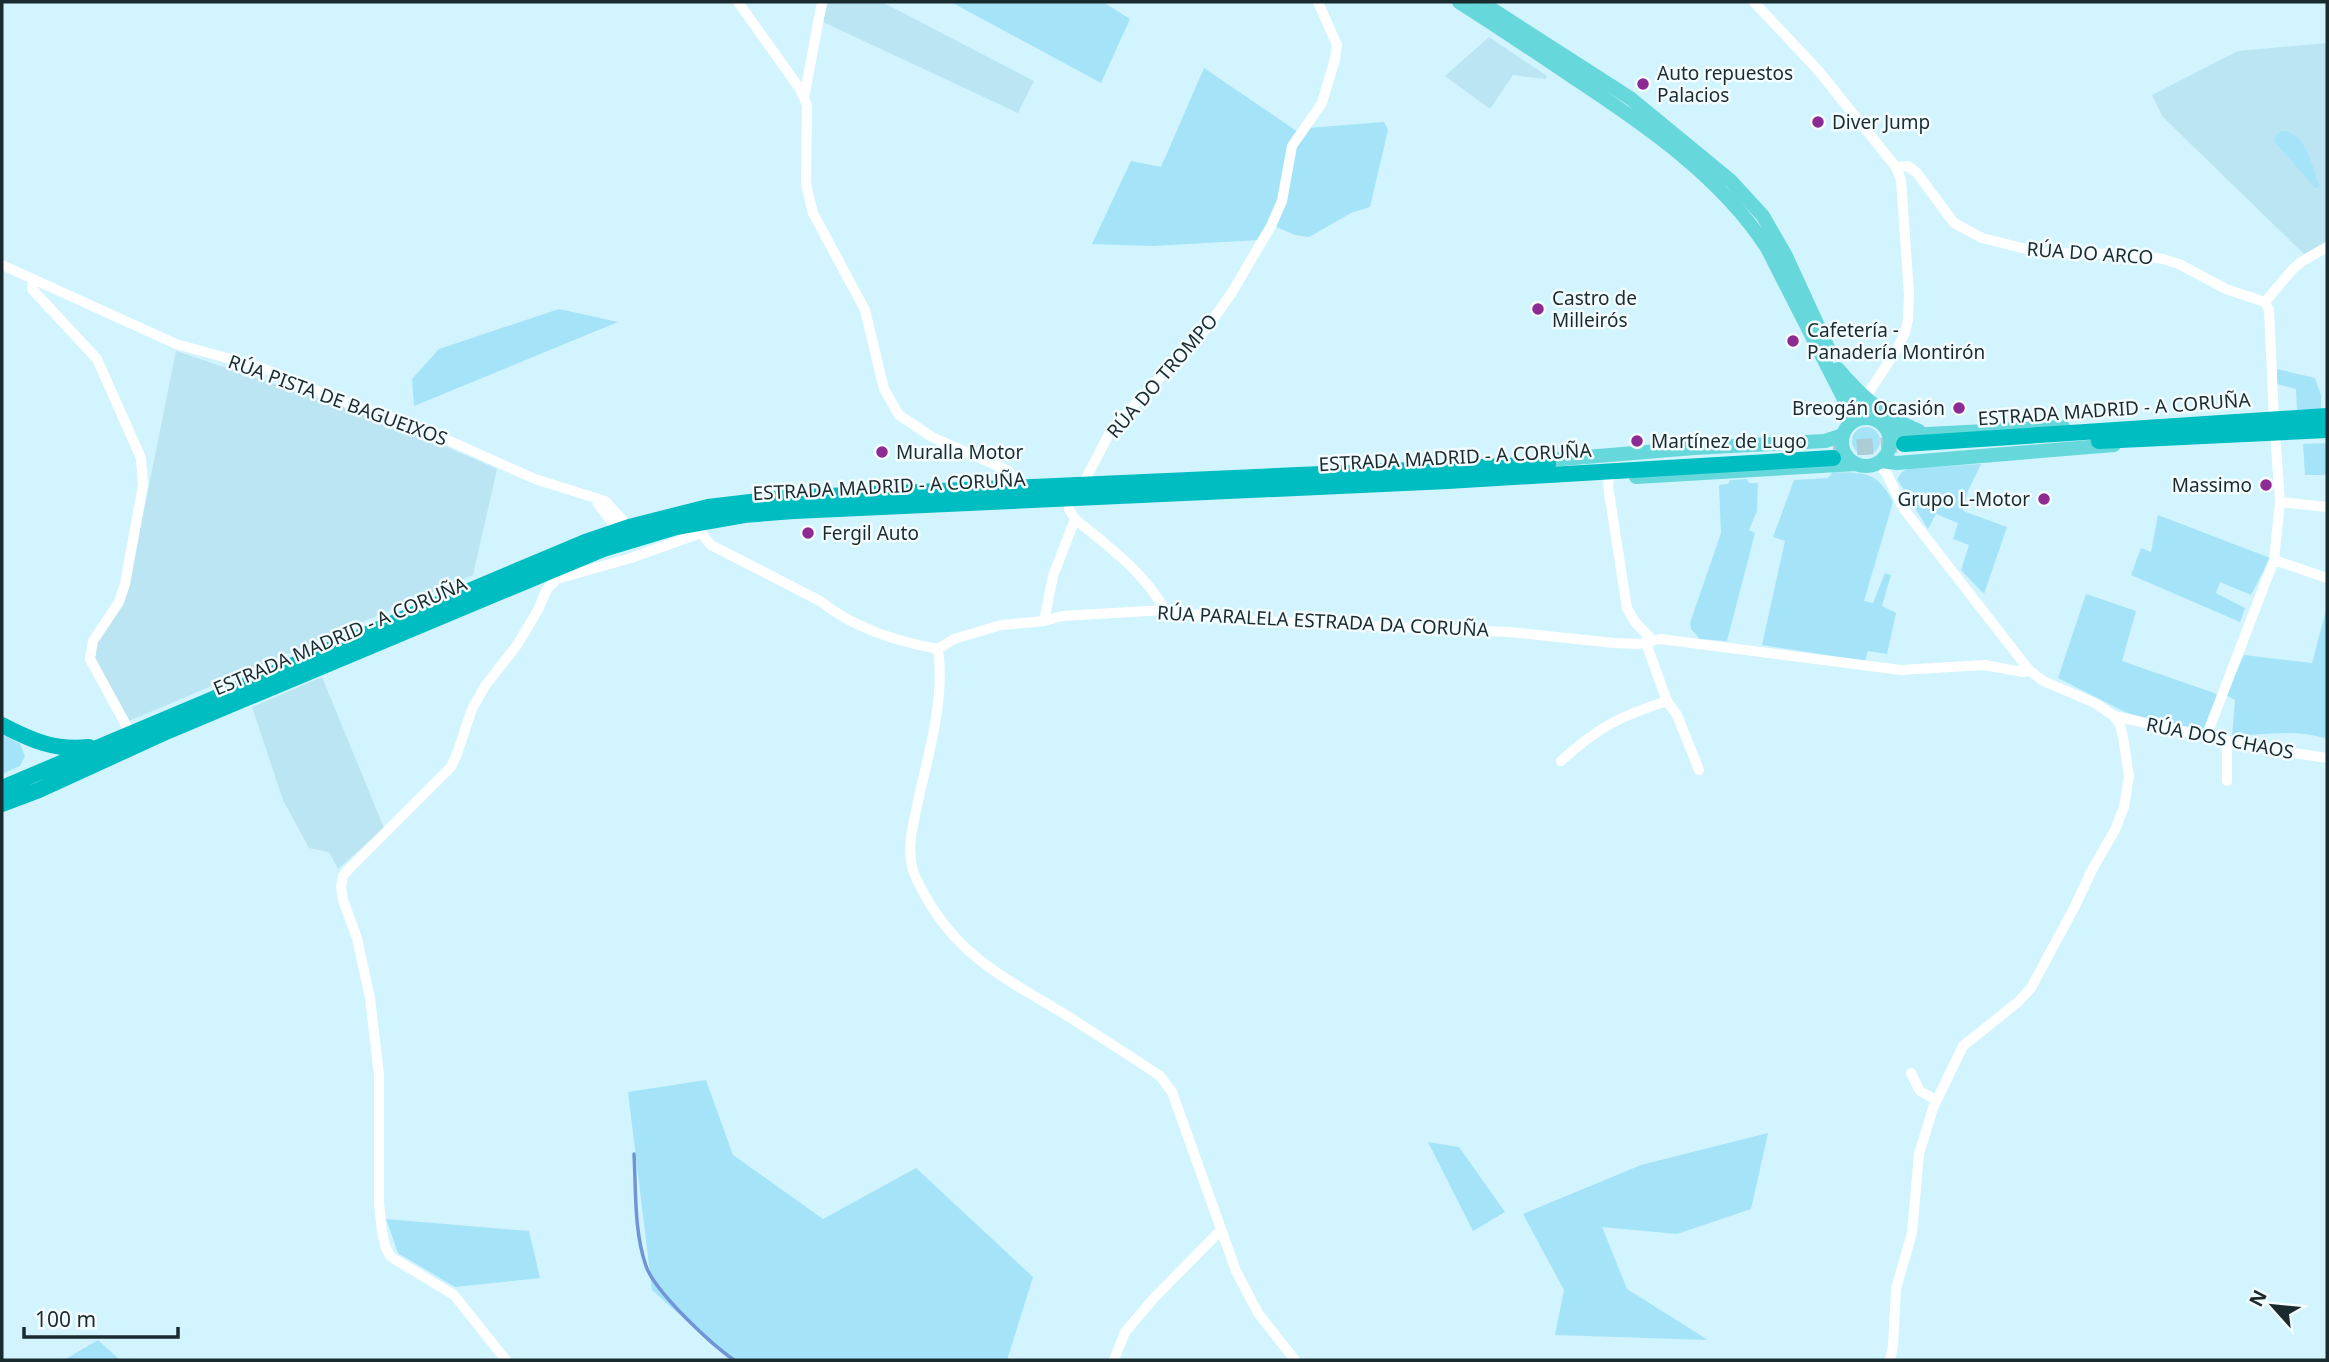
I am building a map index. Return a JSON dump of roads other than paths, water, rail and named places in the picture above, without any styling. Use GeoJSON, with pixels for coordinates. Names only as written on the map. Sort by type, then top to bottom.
{"type":"FeatureCollection","features":[{"type":"Feature","properties":{"kind":"highway","name":"ESTRADA MADRID - A CORUÑA"},"geometry":{"type":"LineString","coordinates":[[1905,448],[2042,443],[2274,426],[2327,416]]}},
{"type":"Feature","properties":{"kind":"highway","name":"ESTRADA MADRID - A CORUÑA"},"geometry":{"type":"LineString","coordinates":[[2274,426],[2327,430]]}},
{"type":"Feature","properties":{"kind":"highway","name":"ESTRADA MADRID - A CORUÑA"},"geometry":{"type":"LineString","coordinates":[[2,804],[168,731],[552,576],[603,549],[676,527],[700,528],[744,515],[794,511],[1069,498],[1669,460],[1840,441]]}},
{"type":"Feature","properties":{"kind":"highway","name":"ESTRADA MADRID - A CORUÑA"},"geometry":{"type":"LineString","coordinates":[[2,788],[585,542],[629,527],[708,507],[783,498],[1083,484],[1487,472]]}},
{"type":"Feature","properties":{"kind":"highway"},"geometry":{"type":"LineString","coordinates":[[2,725],[34,742],[56,748],[105,745]]}},
{"type":"Feature","properties":{"kind":"highway"},"geometry":{"type":"LineString","coordinates":[[2,797],[26,787],[39,790]]}},
{"type":"Feature","properties":{"kind":"main road"},"geometry":{"type":"LineString","coordinates":[[1459,2],[1623,110],[1669,145],[1726,195],[1756,230],[1846,403],[1849,412],[1840,441],[1850,461],[1863,466],[1880,462],[2059,451],[2181,432]]}},
{"type":"Feature","properties":{"kind":"main road"},"geometry":{"type":"LineString","coordinates":[[1480,2],[1630,98],[1731,181],[1763,216],[1786,256],[1855,401],[1871,418]]}},
{"type":"Feature","properties":{"kind":"main road"},"geometry":{"type":"LineString","coordinates":[[1838,369],[1863,397],[1888,416],[1926,433]]}},
{"type":"Feature","properties":{"kind":"main road"},"geometry":{"type":"LineString","coordinates":[[1840,441],[1864,418],[1878,420],[1887,429],[1890,438],[1890,446],[1880,462]]}},
{"type":"Feature","properties":{"kind":"main road"},"geometry":{"type":"LineString","coordinates":[[1887,429],[1908,435],[2041,427],[2181,432]]}},
{"type":"Feature","properties":{"kind":"main road"},"geometry":{"type":"LineString","coordinates":[[1487,472],[1609,478],[1856,464]]}},
{"type":"Feature","properties":{"kind":"street"},"geometry":{"type":"LineString","coordinates":[[738,2],[800,89],[807,104],[806,184],[813,213],[865,310],[884,389],[899,415],[932,438],[1009,471],[1017,487]]}},
{"type":"Feature","properties":{"kind":"street"},"geometry":{"type":"LineString","coordinates":[[804,98],[822,2]]}},
{"type":"Feature","properties":{"kind":"street","name":"RÚA DO TROMPO"},"geometry":{"type":"LineString","coordinates":[[1083,484],[1111,430],[1206,330],[1231,294],[1271,226],[1282,201],[1292,146],[1322,103],[1335,59],[1337,45],[1318,2]]}},
{"type":"Feature","properties":{"kind":"street"},"geometry":{"type":"LineString","coordinates":[[1755,2],[1799,48],[1896,167],[1901,180],[1909,294],[1908,320],[1905,334],[1894,354],[1863,397]]}},
{"type":"Feature","properties":{"kind":"street","name":"RÚA DO ARCO"},"geometry":{"type":"LineString","coordinates":[[1896,167],[1908,166],[1917,173],[1954,223],[1982,238],[2042,253],[2131,254],[2163,259],[2179,264],[2226,289],[2265,302]]}},
{"type":"Feature","properties":{"kind":"street"},"geometry":{"type":"LineString","coordinates":[[2206,737],[2274,560],[2280,502],[2269,310],[2265,302],[2301,262],[2327,247]]}},
{"type":"Feature","properties":{"kind":"street","name":"RÚA PISTA DE BAGUEIXOS"},"geometry":{"type":"LineString","coordinates":[[2,265],[176,344],[260,367],[354,406],[416,426],[536,479],[599,499],[610,504],[629,527]]}},
{"type":"Feature","properties":{"kind":"street"},"geometry":{"type":"LineString","coordinates":[[33,279],[32,289],[97,359],[141,458],[143,485],[125,584],[119,602],[93,641],[90,659],[131,734]]}},
{"type":"Feature","properties":{"kind":"street"},"geometry":{"type":"LineString","coordinates":[[1880,462],[1903,508],[2029,670]]}},
{"type":"Feature","properties":{"kind":"street"},"geometry":{"type":"LineString","coordinates":[[1609,478],[1627,608],[1649,641],[1667,701],[1677,715],[1699,769]]}},
{"type":"Feature","properties":{"kind":"street"},"geometry":{"type":"LineString","coordinates":[[1069,498],[1069,509],[1075,519],[1137,572],[1165,610]]}},
{"type":"Feature","properties":{"kind":"street"},"geometry":{"type":"LineString","coordinates":[[599,499],[598,504],[613,524]]}},
{"type":"Feature","properties":{"kind":"street"},"geometry":{"type":"LineString","coordinates":[[2280,502],[2327,507]]}},
{"type":"Feature","properties":{"kind":"street"},"geometry":{"type":"LineString","coordinates":[[1044,621],[1053,576],[1075,519]]}},
{"type":"Feature","properties":{"kind":"street"},"geometry":{"type":"LineString","coordinates":[[506,1360],[454,1295],[391,1257],[386,1248],[379,1203],[379,1075],[370,998],[357,938],[343,900],[343,876],[451,767],[472,709],[485,686],[531,623],[552,576],[557,579],[639,552],[700,528],[711,545],[820,601],[836,613],[867,629],[938,649],[941,672],[923,787],[911,837],[910,863],[916,880],[949,933],[967,952],[1160,1076],[1171,1092],[1236,1271],[1258,1313],[1295,1360]]}},
{"type":"Feature","properties":{"kind":"street"},"geometry":{"type":"LineString","coordinates":[[2274,560],[2327,578]]}},
{"type":"Feature","properties":{"kind":"street","name":"RÚA PARALELA ESTRADA DA CORUÑA"},"geometry":{"type":"LineString","coordinates":[[938,649],[954,639],[1001,625],[1044,621],[1062,616],[1165,610],[1235,620],[1509,632],[1614,643],[1660,639],[1901,670],[1984,665],[2023,672],[2029,670]]}},
{"type":"Feature","properties":{"kind":"street","name":"RÚA DOS CHAOS"},"geometry":{"type":"LineString","coordinates":[[2029,670],[2043,681],[2095,703],[2114,716],[2206,737],[2327,758]]}},
{"type":"Feature","properties":{"kind":"street"},"geometry":{"type":"LineString","coordinates":[[1561,761],[1598,729],[1636,711],[1667,701]]}},
{"type":"Feature","properties":{"kind":"street"},"geometry":{"type":"LineString","coordinates":[[1890,1360],[1896,1289],[1912,1233],[1919,1154],[1936,1100],[1963,1046],[2018,1002],[2031,988],[2092,868],[2115,830],[2124,807],[2129,776],[2123,737],[2114,716]]}},
{"type":"Feature","properties":{"kind":"street"},"geometry":{"type":"LineString","coordinates":[[2227,741],[2227,781]]}},
{"type":"Feature","properties":{"kind":"street"},"geometry":{"type":"LineString","coordinates":[[1911,1073],[1920,1091],[1936,1100]]}},
{"type":"Feature","properties":{"kind":"street"},"geometry":{"type":"LineString","coordinates":[[1114,1360],[1125,1332],[1220,1231]]}},
{"type":"Feature","properties":{"kind":"waterway"},"geometry":{"type":"LineString","coordinates":[[634,1154],[637,1225],[642,1253],[651,1277],[698,1330],[734,1360]]}},
{"type":"Feature","properties":{"kind":"tunnel"},"geometry":{"type":"LineString","coordinates":[[1833,449],[1904,444]]}},
{"type":"Feature","properties":{"kind":"place","name":"Auto repuestos Palacios"},"geometry":{"type":"Point","coordinates":[1643,84]}},
{"type":"Feature","properties":{"kind":"place","name":"Diver Jump"},"geometry":{"type":"Point","coordinates":[1818,122]}},
{"type":"Feature","properties":{"kind":"place","name":"Castro de Milleirós"},"geometry":{"type":"Point","coordinates":[1538,309]}},
{"type":"Feature","properties":{"kind":"place","name":"Cafetería - Panadería Montirón"},"geometry":{"type":"Point","coordinates":[1793,341]}},
{"type":"Feature","properties":{"kind":"place","name":"Breogán Ocasión"},"geometry":{"type":"Point","coordinates":[1959,408]}},
{"type":"Feature","properties":{"kind":"place","name":"Martínez de Lugo"},"geometry":{"type":"Point","coordinates":[1637,441]}},
{"type":"Feature","properties":{"kind":"place","name":"Muralla Motor"},"geometry":{"type":"Point","coordinates":[882,452]}},
{"type":"Feature","properties":{"kind":"place","name":"Massimo"},"geometry":{"type":"Point","coordinates":[2266,485]}},
{"type":"Feature","properties":{"kind":"place","name":"Grupo L-Motor"},"geometry":{"type":"Point","coordinates":[2044,499]}},
{"type":"Feature","properties":{"kind":"place","name":"Fergil Auto"},"geometry":{"type":"Point","coordinates":[808,533]}}]}
